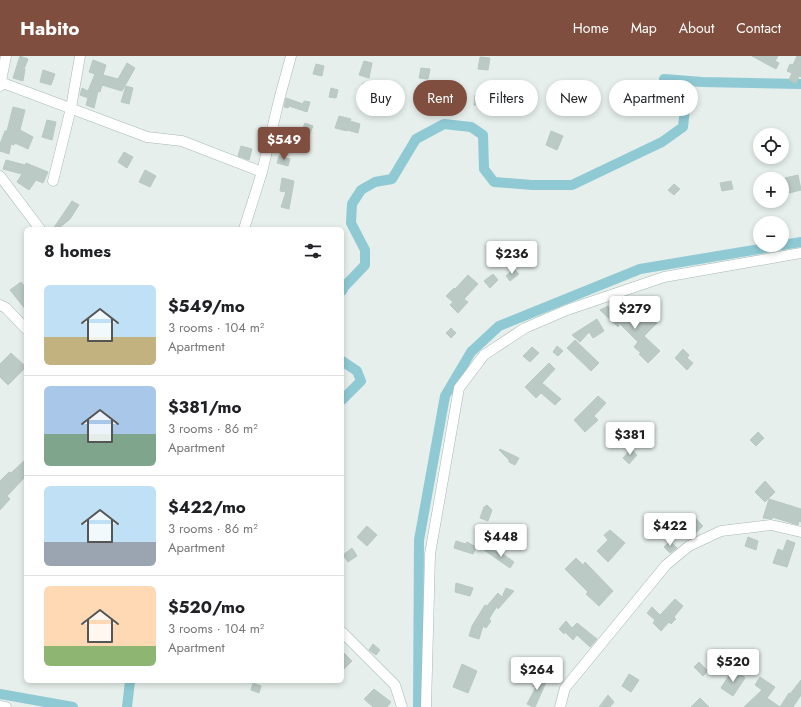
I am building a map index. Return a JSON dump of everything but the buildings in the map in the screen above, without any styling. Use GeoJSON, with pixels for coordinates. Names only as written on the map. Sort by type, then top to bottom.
{"type":"FeatureCollection","features":[{"type":"Feature","properties":{"kind":"street"},"geometry":{"type":"LineString","coordinates":[[6,56],[0,84],[71,108],[147,137],[182,141],[262,172]]}},
{"type":"Feature","properties":{"kind":"street"},"geometry":{"type":"LineString","coordinates":[[53,181],[71,108],[80,56]]}},
{"type":"Feature","properties":{"kind":"street"},"geometry":{"type":"LineString","coordinates":[[245,227],[262,172],[291,56]]}},
{"type":"Feature","properties":{"kind":"street"},"geometry":{"type":"LineString","coordinates":[[0,176],[38,227]]}},
{"type":"Feature","properties":{"kind":"street"},"geometry":{"type":"LineString","coordinates":[[426,707],[430,554],[459,388],[484,355],[525,328],[567,310],[664,277],[801,253]]}},
{"type":"Feature","properties":{"kind":"street"},"geometry":{"type":"LineString","coordinates":[[0,305],[6,308],[24,327]]}},
{"type":"Feature","properties":{"kind":"street"},"geometry":{"type":"LineString","coordinates":[[560,707],[565,688],[666,565],[688,546],[720,530],[771,525],[801,532]]}},
{"type":"Feature","properties":{"kind":"street"},"geometry":{"type":"LineString","coordinates":[[344,634],[395,685],[402,707]]}},
{"type":"Feature","properties":{"kind":"street"},"geometry":{"type":"LineString","coordinates":[[0,706],[6,707]]}},
{"type":"Feature","properties":{"kind":"waterway"},"geometry":{"type":"LineString","coordinates":[[344,287],[365,265],[365,250],[351,223],[352,204],[361,190],[375,182],[392,179],[416,139],[444,124],[471,127],[483,135],[484,169],[494,182],[532,185],[572,185],[662,142],[683,127],[685,109],[676,94],[664,79],[702,82],[801,84]]}},
{"type":"Feature","properties":{"kind":"waterway"},"geometry":{"type":"LineString","coordinates":[[418,707],[419,540],[445,396],[471,352],[499,326],[640,269],[801,242]]}},
{"type":"Feature","properties":{"kind":"waterway"},"geometry":{"type":"LineString","coordinates":[[344,362],[357,371],[361,381],[344,398]]}},
{"type":"Feature","properties":{"kind":"waterway"},"geometry":{"type":"LineString","coordinates":[[127,707],[130,683]]}},
{"type":"Feature","properties":{"kind":"waterway"},"geometry":{"type":"LineString","coordinates":[[0,694],[73,707]]}}]}
